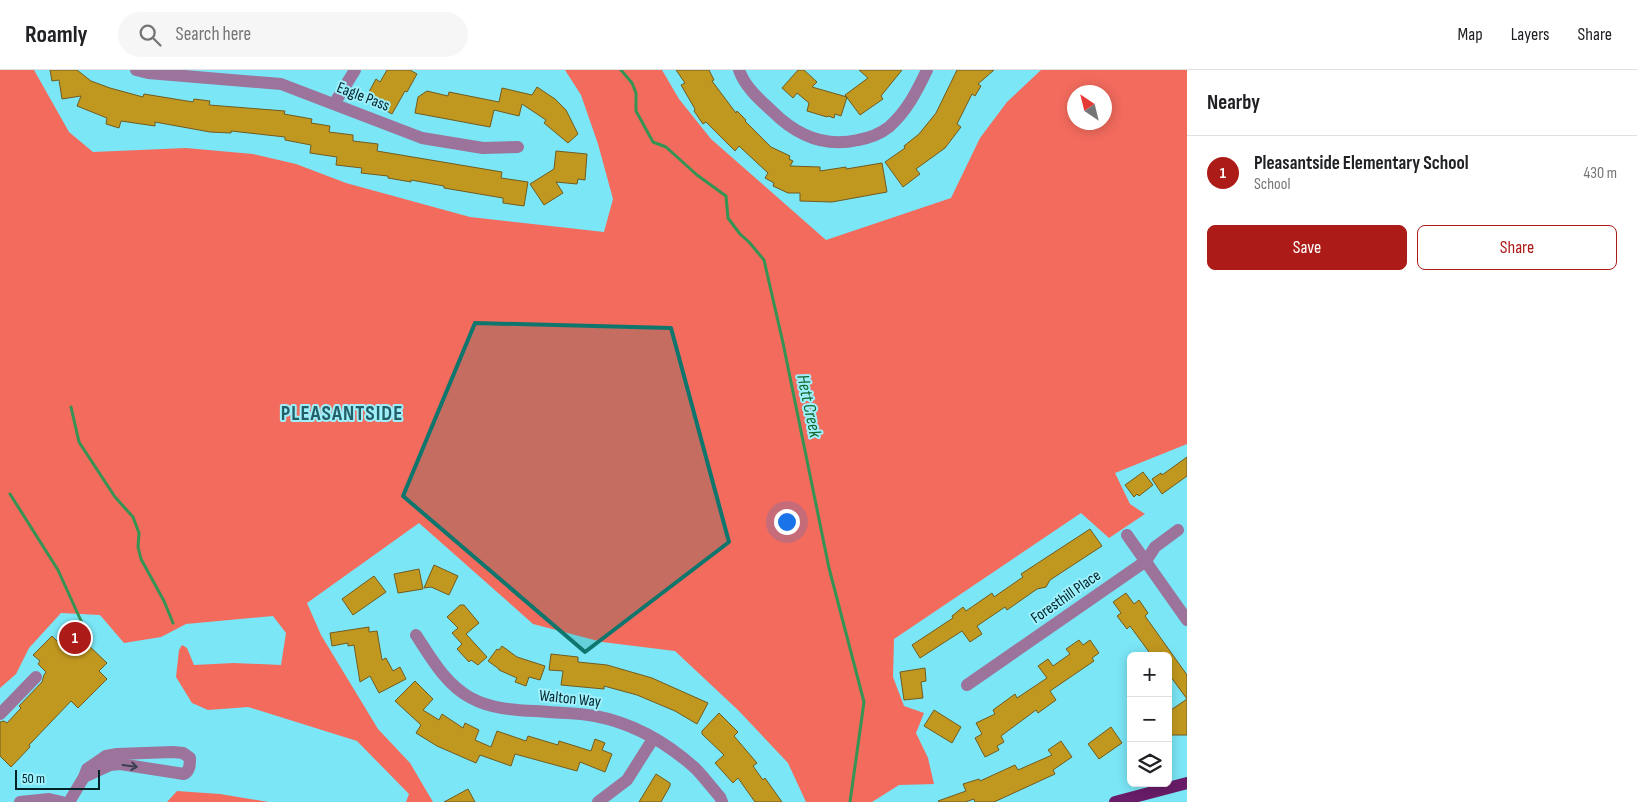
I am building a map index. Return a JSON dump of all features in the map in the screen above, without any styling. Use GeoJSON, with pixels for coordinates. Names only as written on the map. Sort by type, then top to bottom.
{"type":"FeatureCollection","features":[{"type":"Feature","properties":{"kind":"main road"},"geometry":{"type":"LineString","coordinates":[[1116,802],[1187,783]]}},
{"type":"Feature","properties":{"kind":"street","name":"Eagle Pass"},"geometry":{"type":"LineString","coordinates":[[136,70],[148,73],[281,84],[422,138],[483,148],[518,147]]}},
{"type":"Feature","properties":{"kind":"street"},"geometry":{"type":"LineString","coordinates":[[334,104],[354,70]]}},
{"type":"Feature","properties":{"kind":"street"},"geometry":{"type":"LineString","coordinates":[[739,70],[742,78],[753,93],[779,119],[818,141],[838,144],[865,139],[888,128],[912,100],[927,70]]}},
{"type":"Feature","properties":{"kind":"street","name":"Foresthill Place"},"geometry":{"type":"LineString","coordinates":[[967,685],[1146,561],[1155,547],[1178,530]]}},
{"type":"Feature","properties":{"kind":"street"},"geometry":{"type":"LineString","coordinates":[[1127,535],[1187,620]]}},
{"type":"Feature","properties":{"kind":"street","name":"Walton Way"},"geometry":{"type":"LineString","coordinates":[[416,636],[437,666],[452,683],[471,698],[487,705],[505,709],[593,716],[633,727],[670,748],[696,769],[720,797],[722,802]]}},
{"type":"Feature","properties":{"kind":"street"},"geometry":{"type":"LineString","coordinates":[[0,714],[36,677]]}},
{"type":"Feature","properties":{"kind":"street"},"geometry":{"type":"LineString","coordinates":[[598,802],[627,780],[653,739]]}},
{"type":"Feature","properties":{"kind":"street"},"geometry":{"type":"LineString","coordinates":[[69,802],[87,769],[106,756],[173,752],[183,753],[190,758],[189,767],[184,774],[120,764],[110,765],[84,777]]}},
{"type":"Feature","properties":{"kind":"street"},"geometry":{"type":"LineString","coordinates":[[20,802],[49,799],[62,802]]}},
{"type":"Feature","properties":{"kind":"highlighted area"},"geometry":{"type":"Polygon","coordinates":[[[475,323],[671,328],[729,542],[585,652],[403,496],[475,323]]]}},
{"type":"Feature","properties":{"kind":"shaded area"},"geometry":{"type":"Polygon","coordinates":[[[0,70],[34,70],[69,132],[93,152],[186,148],[253,154],[296,164],[346,183],[470,217],[604,232],[613,199],[598,144],[581,95],[565,70],[662,70],[679,99],[711,139],[826,240],[951,198],[980,138],[1007,102],[1041,70],[1187,70],[1187,444],[1115,473],[1130,504],[1145,514],[1109,538],[1081,513],[894,639],[893,677],[904,706],[924,713],[916,733],[928,758],[934,784],[899,785],[872,802],[806,802],[788,763],[739,711],[675,651],[602,642],[533,624],[419,523],[307,603],[321,635],[378,729],[410,763],[433,802],[406,802],[409,794],[357,741],[248,707],[208,710],[192,703],[176,677],[179,650],[182,645],[187,648],[194,665],[234,663],[281,665],[286,633],[273,616],[186,624],[161,637],[124,643],[100,615],[61,613],[29,648],[16,674],[0,688],[0,70]]]}},
{"type":"Feature","properties":{"kind":"shaded area"},"geometry":{"type":"Polygon","coordinates":[[[177,791],[220,794],[269,802],[167,802],[177,791]]]}},
{"type":"Feature","properties":{"kind":"building"},"geometry":{"type":"Polygon","coordinates":[[[50,70],[77,70],[91,81],[143,97],[144,94],[193,102],[194,99],[210,101],[209,105],[285,111],[284,114],[312,119],[311,123],[330,126],[329,132],[353,135],[353,141],[378,144],[377,151],[502,172],[501,178],[528,182],[524,206],[503,203],[503,198],[444,188],[444,186],[361,173],[362,168],[336,165],[337,157],[310,153],[311,145],[285,140],[285,137],[231,131],[231,133],[210,132],[155,122],[155,126],[121,121],[119,128],[106,124],[107,118],[77,106],[81,96],[62,99],[59,80],[52,81],[50,70]]]}},
{"type":"Feature","properties":{"kind":"building"},"geometry":{"type":"Polygon","coordinates":[[[387,70],[410,70],[417,74],[392,114],[365,99],[376,79],[380,82],[387,70]]]}},
{"type":"Feature","properties":{"kind":"building"},"geometry":{"type":"Polygon","coordinates":[[[676,70],[709,70],[714,80],[712,81],[736,113],[737,111],[771,147],[790,156],[789,159],[793,161],[790,166],[820,167],[820,171],[882,163],[887,192],[832,202],[800,201],[800,193],[788,193],[773,186],[774,183],[765,178],[768,173],[739,146],[735,151],[706,122],[703,124],[681,85],[685,83],[676,70]]]}},
{"type":"Feature","properties":{"kind":"building"},"geometry":{"type":"Polygon","coordinates":[[[798,70],[804,70],[817,82],[812,87],[847,97],[841,116],[835,114],[834,118],[827,117],[807,111],[809,103],[797,93],[793,98],[782,88],[798,70]]]}},
{"type":"Feature","properties":{"kind":"building"},"geometry":{"type":"Polygon","coordinates":[[[859,70],[902,70],[881,96],[883,99],[860,115],[845,95],[868,78],[859,70]]]}},
{"type":"Feature","properties":{"kind":"building"},"geometry":{"type":"Polygon","coordinates":[[[957,70],[994,70],[978,84],[981,86],[975,96],[972,94],[957,124],[961,127],[945,148],[916,169],[920,174],[903,187],[885,162],[905,148],[904,146],[919,134],[936,113],[957,70]]]}},
{"type":"Feature","properties":{"kind":"building"},"geometry":{"type":"Polygon","coordinates":[[[537,87],[555,99],[566,110],[578,134],[568,143],[544,123],[546,120],[522,104],[519,116],[494,110],[490,127],[415,113],[418,97],[427,91],[448,96],[449,92],[499,102],[502,88],[532,95],[537,87]]]}},
{"type":"Feature","properties":{"kind":"building"},"geometry":{"type":"Polygon","coordinates":[[[556,151],[587,154],[585,180],[578,179],[577,184],[556,182],[563,193],[544,205],[530,184],[554,169],[556,151]]]}},
{"type":"Feature","properties":{"kind":"building"},"geometry":{"type":"Polygon","coordinates":[[[1187,457],[1187,476],[1162,494],[1152,479],[1161,473],[1162,475],[1187,457]]]}},
{"type":"Feature","properties":{"kind":"building"},"geometry":{"type":"Polygon","coordinates":[[[1143,472],[1153,485],[1139,496],[1137,494],[1134,497],[1125,485],[1143,472]]]}},
{"type":"Feature","properties":{"kind":"building"},"geometry":{"type":"Polygon","coordinates":[[[1090,529],[1102,546],[1050,580],[1046,587],[1037,589],[1007,610],[1005,607],[977,626],[982,634],[970,642],[962,631],[920,658],[912,645],[953,618],[952,616],[963,607],[966,611],[992,593],[994,597],[1023,577],[1021,574],[1090,529]]]}},
{"type":"Feature","properties":{"kind":"building"},"geometry":{"type":"Polygon","coordinates":[[[434,565],[458,576],[449,595],[431,587],[424,588],[434,565]]]}},
{"type":"Feature","properties":{"kind":"building"},"geometry":{"type":"Polygon","coordinates":[[[419,569],[423,589],[398,593],[394,574],[419,569]]]}},
{"type":"Feature","properties":{"kind":"building"},"geometry":{"type":"Polygon","coordinates":[[[374,576],[386,592],[353,615],[342,599],[374,576]]]}},
{"type":"Feature","properties":{"kind":"building"},"geometry":{"type":"Polygon","coordinates":[[[1126,593],[1134,604],[1139,600],[1148,613],[1145,616],[1171,652],[1149,652],[1130,626],[1127,629],[1117,616],[1121,613],[1113,602],[1126,593]]]}},
{"type":"Feature","properties":{"kind":"building"},"geometry":{"type":"Polygon","coordinates":[[[460,605],[464,605],[479,623],[466,634],[487,657],[478,665],[471,660],[469,662],[457,649],[462,644],[452,633],[458,628],[447,617],[460,605]]]}},
{"type":"Feature","properties":{"kind":"building"},"geometry":{"type":"Polygon","coordinates":[[[369,627],[369,632],[377,631],[382,660],[386,658],[393,671],[400,667],[406,679],[379,693],[370,676],[360,682],[354,645],[348,646],[348,643],[332,646],[330,633],[369,627]]]}},
{"type":"Feature","properties":{"kind":"building"},"geometry":{"type":"Polygon","coordinates":[[[52,636],[62,646],[66,644],[73,650],[83,640],[107,663],[99,671],[107,679],[78,708],[71,701],[11,767],[0,756],[0,722],[4,721],[7,723],[21,708],[19,706],[42,682],[46,672],[38,664],[40,661],[33,655],[52,636]]]}},
{"type":"Feature","properties":{"kind":"building"},"geometry":{"type":"Polygon","coordinates":[[[1079,640],[1083,645],[1090,640],[1099,653],[1092,658],[1094,661],[1050,691],[1056,700],[1038,713],[1036,710],[1001,736],[1004,742],[997,746],[999,750],[985,757],[975,738],[982,734],[976,723],[995,714],[993,710],[1015,694],[1017,698],[1047,678],[1038,666],[1048,659],[1053,666],[1070,654],[1066,649],[1079,640]]]}},
{"type":"Feature","properties":{"kind":"building"},"geometry":{"type":"Polygon","coordinates":[[[502,646],[517,657],[545,666],[540,680],[529,677],[526,686],[515,682],[517,678],[499,670],[488,661],[497,649],[499,650],[502,646]]]}},
{"type":"Feature","properties":{"kind":"building"},"geometry":{"type":"Polygon","coordinates":[[[551,654],[578,657],[578,662],[607,665],[652,678],[708,703],[697,724],[675,711],[637,695],[604,686],[604,689],[561,685],[563,671],[549,670],[551,654]]]}},
{"type":"Feature","properties":{"kind":"building"},"geometry":{"type":"Polygon","coordinates":[[[1172,654],[1187,675],[1187,699],[1172,678],[1172,654]]]}},
{"type":"Feature","properties":{"kind":"building"},"geometry":{"type":"Polygon","coordinates":[[[925,668],[926,681],[921,682],[923,698],[904,700],[900,672],[925,668]]]}},
{"type":"Feature","properties":{"kind":"building"},"geometry":{"type":"Polygon","coordinates":[[[415,681],[433,699],[423,710],[439,720],[442,714],[463,728],[465,723],[479,730],[475,740],[491,747],[497,731],[526,741],[528,736],[558,745],[559,741],[591,751],[595,739],[605,743],[602,750],[612,754],[605,772],[580,762],[577,771],[515,754],[511,766],[480,755],[476,763],[437,746],[416,733],[421,725],[395,701],[415,681]]]}},
{"type":"Feature","properties":{"kind":"building"},"geometry":{"type":"Polygon","coordinates":[[[1187,699],[1187,735],[1172,735],[1172,709],[1187,699]]]}},
{"type":"Feature","properties":{"kind":"building"},"geometry":{"type":"Polygon","coordinates":[[[934,710],[961,727],[952,743],[924,726],[934,710]]]}},
{"type":"Feature","properties":{"kind":"building"},"geometry":{"type":"Polygon","coordinates":[[[719,713],[738,732],[734,736],[757,763],[753,766],[763,780],[765,778],[782,802],[755,802],[738,778],[733,783],[715,763],[724,755],[702,734],[702,731],[719,713]]]}},
{"type":"Feature","properties":{"kind":"building"},"geometry":{"type":"Polygon","coordinates":[[[1111,727],[1122,743],[1099,759],[1088,744],[1111,727]]]}},
{"type":"Feature","properties":{"kind":"building"},"geometry":{"type":"Polygon","coordinates":[[[1061,741],[1072,757],[1053,770],[1055,774],[994,802],[975,802],[974,799],[965,802],[938,801],[966,791],[963,784],[979,779],[980,781],[1015,765],[1018,770],[1052,755],[1048,750],[1061,741]]]}},
{"type":"Feature","properties":{"kind":"building"},"geometry":{"type":"Polygon","coordinates":[[[656,774],[670,783],[661,802],[639,802],[656,774]]]}},
{"type":"Feature","properties":{"kind":"building"},"geometry":{"type":"Polygon","coordinates":[[[468,789],[475,802],[444,802],[468,789]]]}},
{"type":"Feature","properties":{"kind":"waterway","name":"Hett Creek"},"geometry":{"type":"LineString","coordinates":[[621,70],[632,83],[636,93],[636,111],[653,142],[666,147],[697,175],[726,196],[728,218],[764,260],[829,568],[864,702],[850,802]]}},
{"type":"Feature","properties":{"kind":"waterway"},"geometry":{"type":"LineString","coordinates":[[71,407],[79,442],[115,497],[133,517],[139,533],[138,547],[141,559],[164,601],[173,623]]}},
{"type":"Feature","properties":{"kind":"waterway"},"geometry":{"type":"LineString","coordinates":[[10,494],[58,570],[82,623]]}},
{"type":"Feature","properties":{"kind":"place","name":"Pleasantside Elementary School"},"geometry":{"type":"Point","coordinates":[75,638]}},
{"type":"Feature","properties":{"kind":"district","name":"PLEASANTSIDE"},"geometry":{"type":"Point","coordinates":[342,413]}}]}
